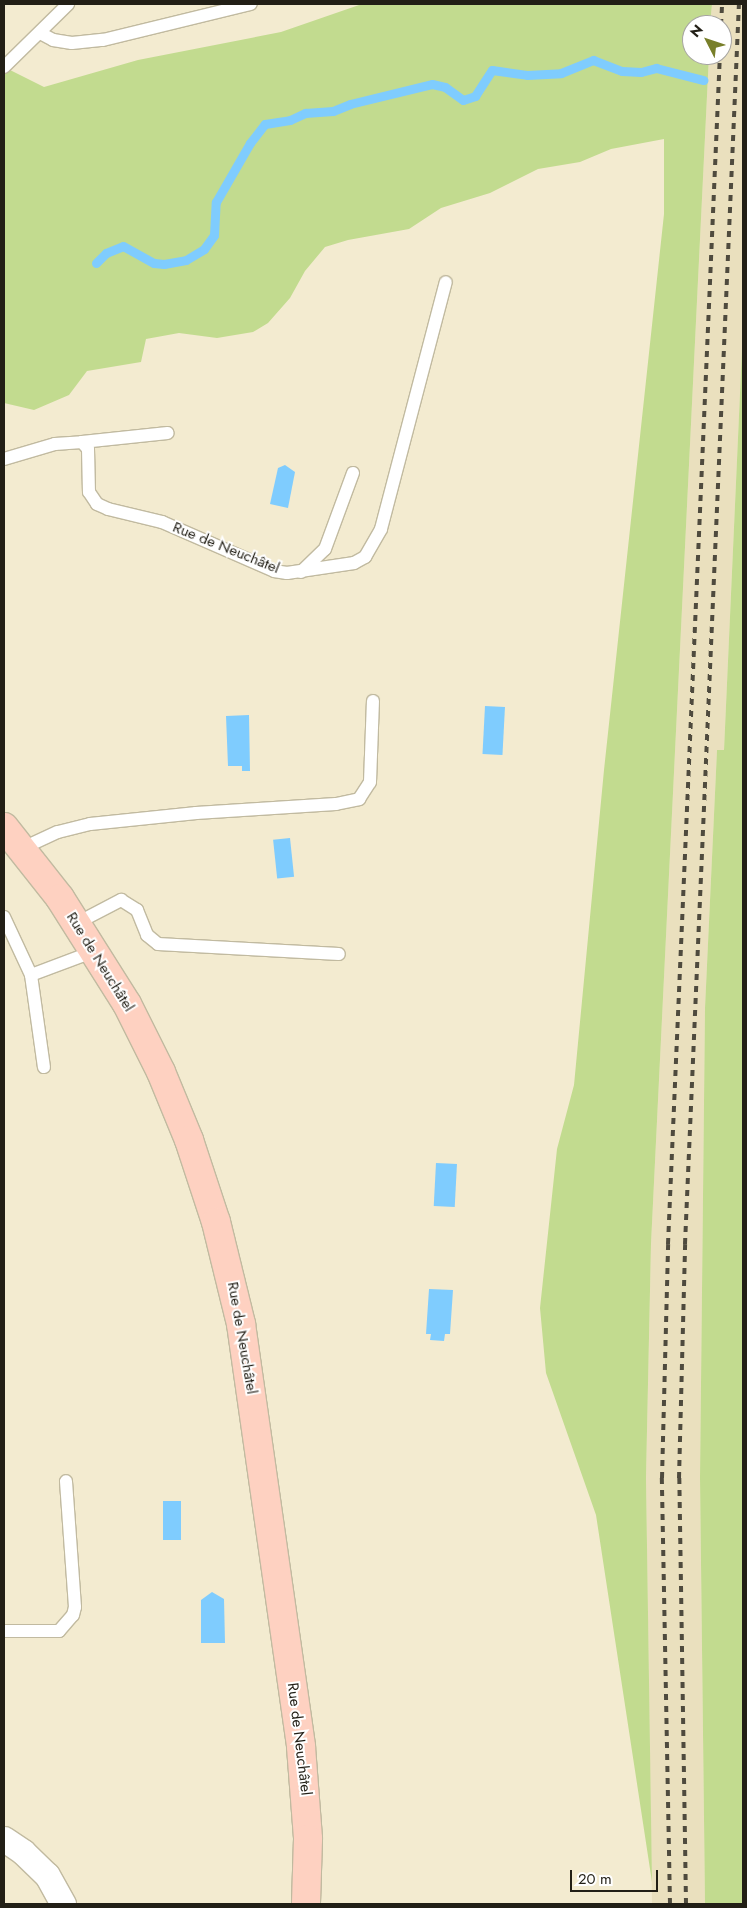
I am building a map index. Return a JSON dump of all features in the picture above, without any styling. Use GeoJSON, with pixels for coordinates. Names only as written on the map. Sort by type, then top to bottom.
{"type":"FeatureCollection","features":[{"type":"Feature","properties":{"kind":"main road","name":"Rue de Neuchâtel"},"geometry":{"type":"LineString","coordinates":[[4,827],[23,848],[95,950],[161,1072],[189,1140],[229,1266],[248,1371],[301,1747],[308,1839],[306,1904]]}},
{"type":"Feature","properties":{"kind":"street"},"geometry":{"type":"LineString","coordinates":[[4,1839],[41,1869],[63,1904]]}},
{"type":"Feature","properties":{"kind":"lane"},"geometry":{"type":"LineString","coordinates":[[4,66],[68,4]]}},
{"type":"Feature","properties":{"kind":"lane"},"geometry":{"type":"LineString","coordinates":[[40,33],[72,43],[103,40],[251,4]]}},
{"type":"Feature","properties":{"kind":"lane","name":"Rue de Neuchâtel"},"geometry":{"type":"LineString","coordinates":[[82,442],[88,449],[89,492],[97,504],[162,522],[274,571],[301,572],[354,563],[365,557],[381,529],[446,282]]}},
{"type":"Feature","properties":{"kind":"lane"},"geometry":{"type":"LineString","coordinates":[[4,458],[55,444],[168,433]]}},
{"type":"Feature","properties":{"kind":"lane"},"geometry":{"type":"LineString","coordinates":[[301,572],[325,549],[353,473]]}},
{"type":"Feature","properties":{"kind":"lane"},"geometry":{"type":"LineString","coordinates":[[23,848],[52,834],[90,824],[196,813],[336,804],[359,799],[370,782],[373,702]]}},
{"type":"Feature","properties":{"kind":"lane"},"geometry":{"type":"LineString","coordinates":[[77,923],[121,900],[137,910],[147,935],[158,944],[339,954]]}},
{"type":"Feature","properties":{"kind":"lane"},"geometry":{"type":"LineString","coordinates":[[4,917],[31,975],[44,1066]]}},
{"type":"Feature","properties":{"kind":"lane"},"geometry":{"type":"LineString","coordinates":[[31,975],[95,950]]}},
{"type":"Feature","properties":{"kind":"lane"},"geometry":{"type":"LineString","coordinates":[[4,1631],[58,1631],[73,1615],[75,1607],[66,1482]]}},
{"type":"Feature","properties":{"kind":"shaded area"},"geometry":{"type":"Polygon","coordinates":[[[712,4],[743,4],[743,326],[724,750],[717,750],[705,1008],[700,1478],[705,1904],[652,1904],[646,1478],[651,1244],[709,65],[732,65],[732,15],[711,15],[712,4]]]}},
{"type":"Feature","properties":{"kind":"green space"},"geometry":{"type":"Polygon","coordinates":[[[362,4],[712,4],[711,15],[682,15],[682,65],[709,65],[651,1244],[646,1478],[652,1882],[596,1515],[546,1373],[540,1308],[557,1149],[574,1085],[604,770],[664,214],[664,139],[611,149],[580,162],[538,169],[490,193],[441,208],[409,229],[348,240],[325,247],[305,271],[290,298],[268,323],[253,332],[217,338],[179,333],[146,339],[141,362],[87,371],[69,395],[34,410],[4,403],[4,67],[44,87],[138,60],[281,32],[362,4]]]}},
{"type":"Feature","properties":{"kind":"green space"},"geometry":{"type":"Polygon","coordinates":[[[743,326],[743,1904],[705,1904],[700,1478],[705,1008],[717,750],[724,750],[743,326]]]}},
{"type":"Feature","properties":{"kind":"water"},"geometry":{"type":"Polygon","coordinates":[[[285,465],[295,472],[288,508],[270,504],[278,468],[285,465]]]}},
{"type":"Feature","properties":{"kind":"water"},"geometry":{"type":"Polygon","coordinates":[[[485,706],[505,707],[502,755],[482,754],[485,706]]]}},
{"type":"Feature","properties":{"kind":"water"},"geometry":{"type":"Polygon","coordinates":[[[249,715],[250,771],[242,771],[242,766],[228,766],[226,716],[249,715]]]}},
{"type":"Feature","properties":{"kind":"water"},"geometry":{"type":"Polygon","coordinates":[[[290,838],[294,877],[277,879],[273,840],[290,838]]]}},
{"type":"Feature","properties":{"kind":"water"},"geometry":{"type":"Polygon","coordinates":[[[436,1163],[457,1164],[455,1207],[434,1206],[436,1163]]]}},
{"type":"Feature","properties":{"kind":"water"},"geometry":{"type":"Polygon","coordinates":[[[429,1289],[453,1290],[450,1334],[445,1334],[444,1341],[430,1340],[431,1334],[426,1334],[429,1289]]]}},
{"type":"Feature","properties":{"kind":"water"},"geometry":{"type":"Polygon","coordinates":[[[163,1501],[181,1501],[181,1540],[163,1540],[163,1501]]]}},
{"type":"Feature","properties":{"kind":"water"},"geometry":{"type":"Polygon","coordinates":[[[212,1592],[224,1599],[225,1643],[201,1643],[201,1600],[212,1592]]]}},
{"type":"Feature","properties":{"kind":"waterway"},"geometry":{"type":"LineString","coordinates":[[96,263],[106,253],[123,246],[154,263],[164,264],[186,260],[204,249],[214,235],[216,202],[250,143],[265,124],[290,120],[305,113],[333,111],[350,104],[432,84],[445,87],[463,100],[475,96],[492,70],[527,75],[561,73],[593,60],[622,71],[641,72],[656,68],[703,80]]}},
{"type":"Feature","properties":{"kind":"railway"},"geometry":{"type":"LineString","coordinates":[[721,15],[722,4]]}},
{"type":"Feature","properties":{"kind":"railway"},"geometry":{"type":"LineString","coordinates":[[686,1904],[679,1478],[685,1244],[739,4]]}},
{"type":"Feature","properties":{"kind":"railway"},"geometry":{"type":"LineString","coordinates":[[670,1904],[662,1478],[668,1244],[720,65]]}}]}
